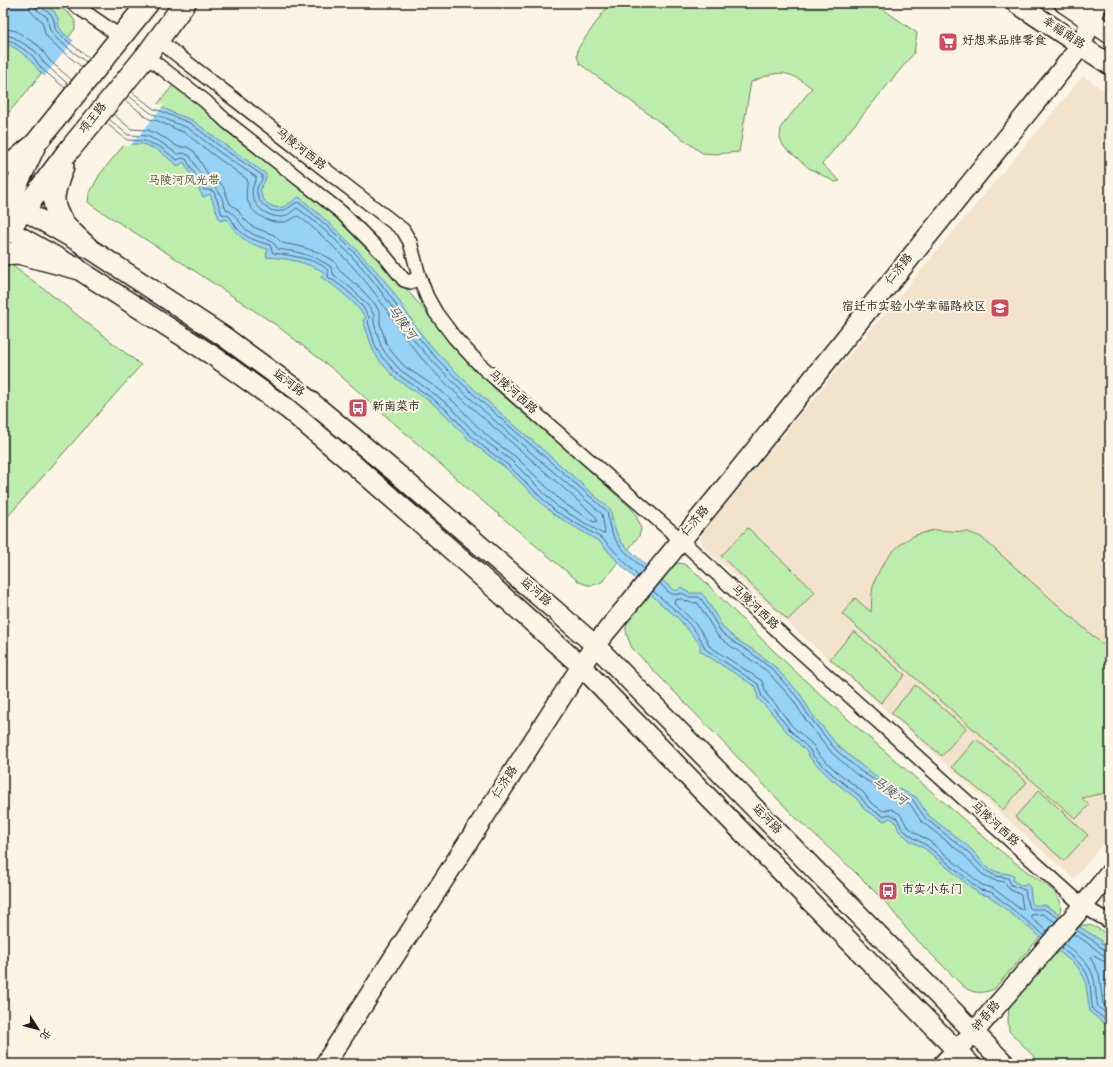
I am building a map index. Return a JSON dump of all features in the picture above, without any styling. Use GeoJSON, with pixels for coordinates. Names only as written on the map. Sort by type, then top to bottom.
{"type":"FeatureCollection","features":[{"type":"Feature","properties":{"kind":"main road","name":"项王路"},"geometry":{"type":"LineString","coordinates":[[5,231],[10,204],[36,143],[148,3]]}},
{"type":"Feature","properties":{"kind":"main road","name":"项王路"},"geometry":{"type":"LineString","coordinates":[[10,204],[66,154],[152,48],[185,3]]}},
{"type":"Feature","properties":{"kind":"main road"},"geometry":{"type":"LineString","coordinates":[[3,165],[15,161],[36,143]]}},
{"type":"Feature","properties":{"kind":"main road"},"geometry":{"type":"LineString","coordinates":[[66,154],[54,198],[56,212],[70,230],[86,246]]}},
{"type":"Feature","properties":{"kind":"main road"},"geometry":{"type":"LineString","coordinates":[[3,254],[18,253],[76,268]]}},
{"type":"Feature","properties":{"kind":"street"},"geometry":{"type":"LineString","coordinates":[[72,3],[122,37]]}},
{"type":"Feature","properties":{"kind":"street","name":"幸福南路"},"geometry":{"type":"LineString","coordinates":[[1016,3],[1110,65]]}},
{"type":"Feature","properties":{"kind":"street"},"geometry":{"type":"LineString","coordinates":[[1064,3],[1110,34]]}},
{"type":"Feature","properties":{"kind":"street","name":"仁济路"},"geometry":{"type":"LineString","coordinates":[[325,1064],[595,645],[722,492],[1081,46],[1098,3]]}},
{"type":"Feature","properties":{"kind":"street","name":"马陵河西路"},"geometry":{"type":"LineString","coordinates":[[152,48],[227,122],[341,212],[383,254],[404,280],[411,282],[419,276]]}},
{"type":"Feature","properties":{"kind":"street","name":"马陵河西路"},"geometry":{"type":"LineString","coordinates":[[152,48],[403,230],[410,242],[419,276],[427,297],[436,313],[454,337],[480,365],[681,540],[1078,911],[1110,922]]}},
{"type":"Feature","properties":{"kind":"street","name":"运河路"},"geometry":{"type":"LineString","coordinates":[[10,204],[86,246],[223,336],[297,390],[374,453],[595,645],[1005,1064]]}},
{"type":"Feature","properties":{"kind":"street","name":"运河路"},"geometry":{"type":"LineString","coordinates":[[5,231],[76,268],[215,357],[289,410],[354,465],[581,666],[964,1057]]}},
{"type":"Feature","properties":{"kind":"street"},"geometry":{"type":"LineString","coordinates":[[1078,911],[1110,872]]}},
{"type":"Feature","properties":{"kind":"street","name":"钟吾路"},"geometry":{"type":"LineString","coordinates":[[943,1064],[964,1057],[974,1032],[1078,911]]}},
{"type":"Feature","properties":{"kind":"shaded area","name":"宿迁市实验小学幸福路校区"},"geometry":{"type":"Polygon","coordinates":[[[1083,76],[1110,94],[1110,522],[1107,525],[1110,528],[1110,834],[1074,879],[710,553],[703,546],[701,537],[703,531],[1083,76]]]}},
{"type":"Feature","properties":{"kind":"green space"},"geometry":{"type":"Polygon","coordinates":[[[3,3],[53,3],[70,14],[75,21],[75,29],[29,89],[3,119],[3,3]]]}},
{"type":"Feature","properties":{"kind":"green space"},"geometry":{"type":"Polygon","coordinates":[[[610,3],[874,3],[917,33],[914,53],[822,164],[840,181],[835,182],[809,168],[784,147],[780,138],[781,127],[812,88],[796,77],[783,73],[769,75],[751,82],[739,152],[715,154],[702,153],[580,64],[577,56],[578,48],[610,3]]]}},
{"type":"Feature","properties":{"kind":"green space","name":"马陵河风光带"},"geometry":{"type":"Polygon","coordinates":[[[174,84],[336,215],[376,253],[466,360],[495,389],[577,459],[633,510],[640,524],[641,530],[639,536],[603,581],[590,585],[578,581],[474,494],[334,370],[276,325],[88,202],[89,194],[100,174],[174,84]]]}},
{"type":"Feature","properties":{"kind":"green space"},"geometry":{"type":"Polygon","coordinates":[[[3,259],[43,288],[141,365],[3,522],[3,259]]]}},
{"type":"Feature","properties":{"kind":"green space"},"geometry":{"type":"Polygon","coordinates":[[[748,528],[815,592],[788,620],[721,556],[748,528]]]}},
{"type":"Feature","properties":{"kind":"green space"},"geometry":{"type":"Polygon","coordinates":[[[934,530],[968,532],[981,537],[1110,651],[1110,792],[1082,798],[1089,805],[1076,819],[842,614],[855,598],[871,612],[872,590],[875,579],[889,556],[895,549],[909,539],[916,535],[934,530]]]}},
{"type":"Feature","properties":{"kind":"green space"},"geometry":{"type":"Polygon","coordinates":[[[678,563],[684,564],[695,572],[774,651],[849,720],[989,842],[1048,886],[1056,894],[1061,905],[1058,916],[994,989],[986,992],[974,992],[966,989],[909,932],[887,904],[856,873],[797,819],[632,648],[626,632],[628,621],[638,605],[671,566],[678,563]]]}},
{"type":"Feature","properties":{"kind":"green space"},"geometry":{"type":"Polygon","coordinates":[[[854,631],[905,675],[881,703],[830,659],[854,631]]]}},
{"type":"Feature","properties":{"kind":"green space"},"geometry":{"type":"Polygon","coordinates":[[[915,685],[966,728],[942,756],[891,713],[915,685]]]}},
{"type":"Feature","properties":{"kind":"green space"},"geometry":{"type":"Polygon","coordinates":[[[976,739],[1027,782],[1003,810],[952,767],[976,739]]]}},
{"type":"Feature","properties":{"kind":"green space"},"geometry":{"type":"Polygon","coordinates":[[[1039,790],[1088,835],[1064,861],[1015,817],[1039,790]]]}},
{"type":"Feature","properties":{"kind":"green space"},"geometry":{"type":"Polygon","coordinates":[[[1082,925],[1094,927],[1110,937],[1110,1064],[1041,1064],[1009,1031],[1009,1007],[1017,994],[1073,931],[1082,925]]]}},
{"type":"Feature","properties":{"kind":"water","name":"马陵河"},"geometry":{"type":"Polygon","coordinates":[[[3,3],[41,3],[54,11],[58,19],[59,27],[64,34],[156,106],[162,107],[192,120],[266,174],[266,179],[261,188],[261,192],[267,203],[274,207],[282,207],[299,197],[332,226],[364,257],[384,280],[431,346],[450,366],[611,510],[614,527],[622,543],[672,589],[677,591],[681,587],[690,593],[701,593],[705,597],[724,629],[774,666],[800,694],[812,714],[838,746],[862,766],[888,784],[916,797],[928,815],[970,848],[987,867],[997,872],[1014,875],[1013,881],[1023,886],[1027,884],[1030,887],[1032,905],[1045,905],[1102,941],[1101,943],[1110,949],[1110,1028],[1090,1012],[1085,979],[1077,966],[989,896],[979,894],[924,848],[912,842],[899,831],[895,821],[890,818],[884,821],[865,810],[857,799],[830,778],[811,759],[806,751],[786,731],[771,712],[758,699],[756,687],[700,651],[700,644],[677,617],[661,604],[617,561],[600,542],[553,514],[506,468],[465,436],[445,414],[431,402],[395,378],[379,360],[373,350],[363,320],[366,318],[345,295],[321,277],[324,272],[296,261],[266,257],[268,249],[255,245],[244,239],[235,231],[227,219],[220,221],[210,194],[203,197],[184,162],[178,166],[158,150],[143,144],[125,144],[39,71],[23,54],[14,47],[3,42],[3,3]]]}},
{"type":"Feature","properties":{"kind":"pier"},"geometry":{"type":"Polygon","coordinates":[[[74,40],[157,104],[164,105],[130,146],[124,146],[43,78],[74,40]]]}},
{"type":"Feature","properties":{"kind":"place","name":"好想来品牌零食"},"geometry":{"type":"Point","coordinates":[948,42]}},
{"type":"Feature","properties":{"kind":"place","name":"宿迁市实验小学幸福路校区"},"geometry":{"type":"Point","coordinates":[1000,308]}},
{"type":"Feature","properties":{"kind":"place","name":"新南菜市"},"geometry":{"type":"Point","coordinates":[358,408]}},
{"type":"Feature","properties":{"kind":"place","name":"市实小东门"},"geometry":{"type":"Point","coordinates":[888,891]}}]}
